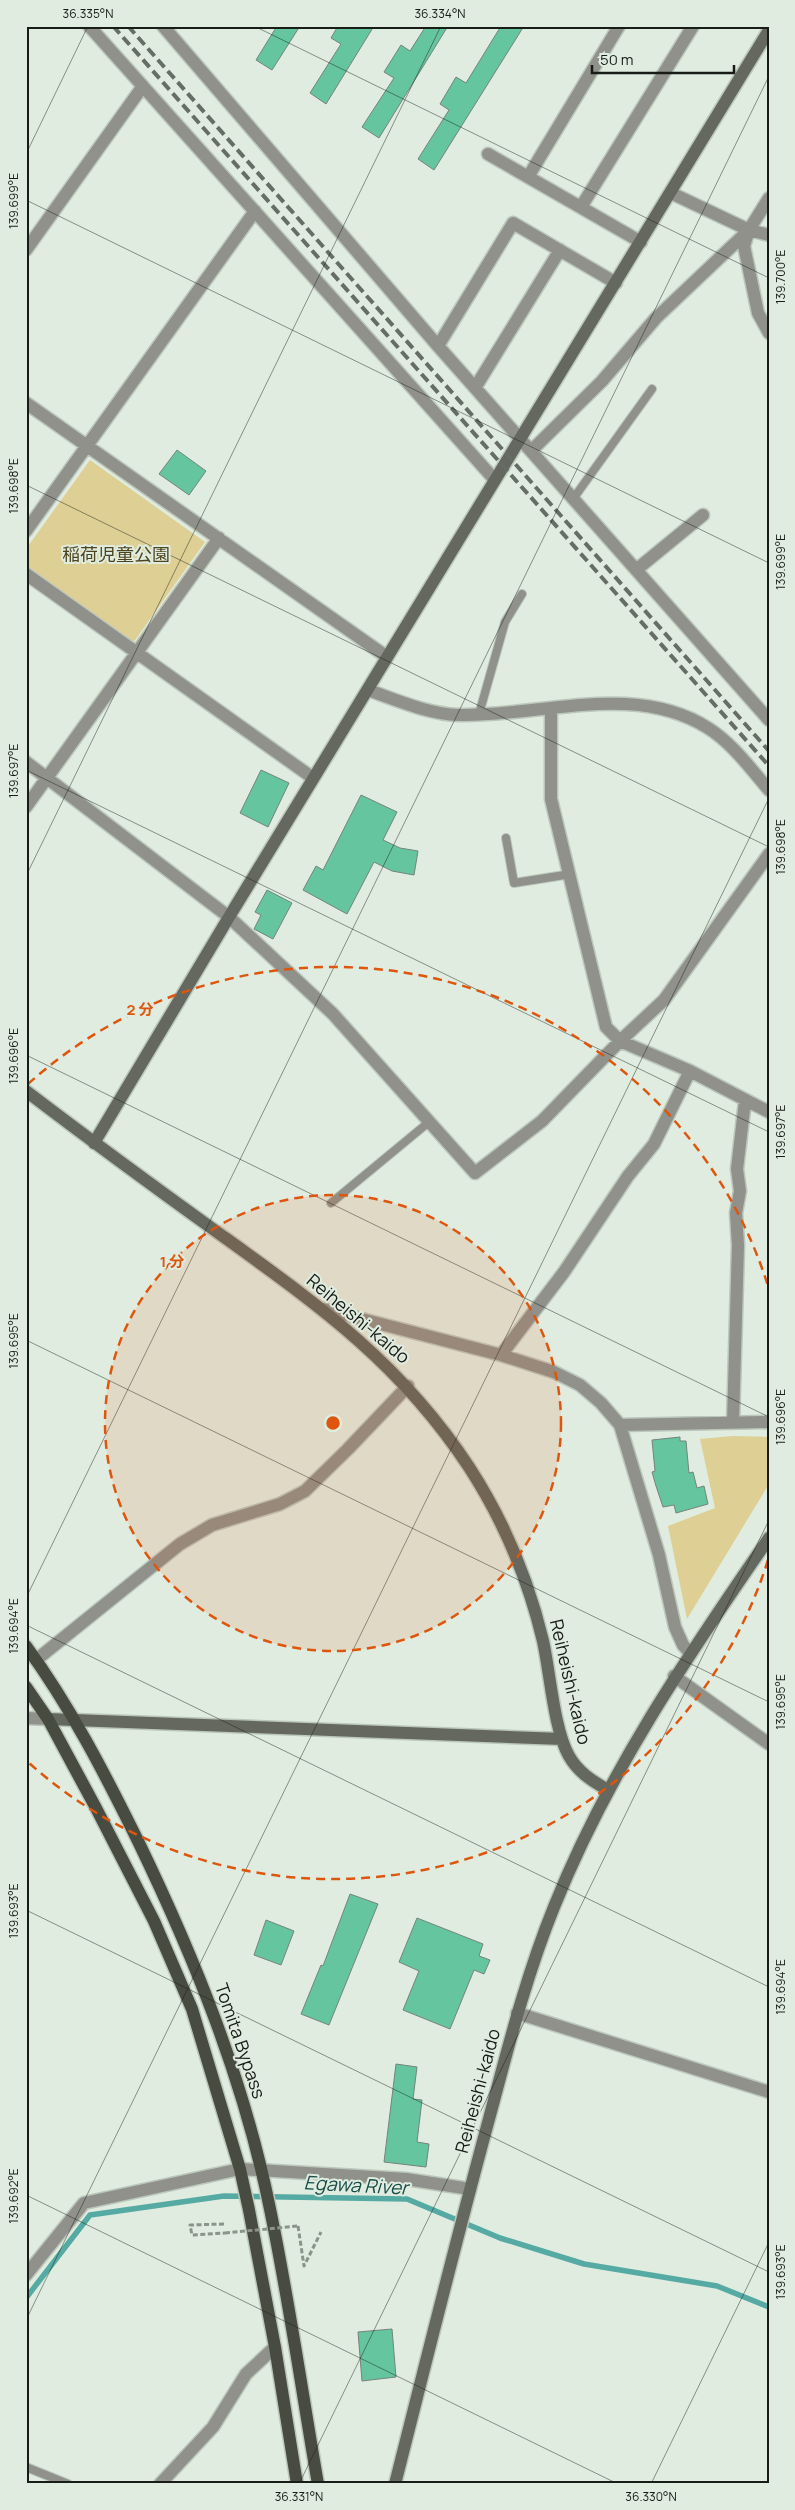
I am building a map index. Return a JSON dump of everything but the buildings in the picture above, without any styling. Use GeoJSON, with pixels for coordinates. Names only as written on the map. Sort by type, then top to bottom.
{"type":"FeatureCollection","features":[{"type":"Feature","properties":{"kind":"main road","name":"Tomita Bypass"},"geometry":{"type":"LineString","coordinates":[[26,1646],[73,1720],[113,1790],[172,1912],[212,2007],[241,2094],[270,2208],[318,2484]]}},
{"type":"Feature","properties":{"kind":"main road","name":"Tomita Bypass"},"geometry":{"type":"LineString","coordinates":[[26,1687],[48,1719],[154,1921],[192,2009],[241,2174],[249,2210],[275,2347],[297,2484]]}},
{"type":"Feature","properties":{"kind":"street"},"geometry":{"type":"LineString","coordinates":[[89,26],[494,479]]}},
{"type":"Feature","properties":{"kind":"street"},"geometry":{"type":"LineString","coordinates":[[163,26],[519,439],[768,719]]}},
{"type":"Feature","properties":{"kind":"street"},"geometry":{"type":"LineString","coordinates":[[528,177],[619,26]]}},
{"type":"Feature","properties":{"kind":"street"},"geometry":{"type":"LineString","coordinates":[[582,207],[690,27]]}},
{"type":"Feature","properties":{"kind":"street"},"geometry":{"type":"LineString","coordinates":[[94,1143],[228,917],[769,30]]}},
{"type":"Feature","properties":{"kind":"street"},"geometry":{"type":"LineString","coordinates":[[26,250],[143,86]]}},
{"type":"Feature","properties":{"kind":"street"},"geometry":{"type":"LineString","coordinates":[[488,154],[641,242]]}},
{"type":"Feature","properties":{"kind":"street"},"geometry":{"type":"LineString","coordinates":[[671,193],[749,230],[769,235]]}},
{"type":"Feature","properties":{"kind":"street"},"geometry":{"type":"LineString","coordinates":[[531,451],[602,381],[656,318],[749,230],[769,198]]}},
{"type":"Feature","properties":{"kind":"street"},"geometry":{"type":"LineString","coordinates":[[26,531],[255,211]]}},
{"type":"Feature","properties":{"kind":"street"},"geometry":{"type":"LineString","coordinates":[[438,346],[513,223],[616,283]]}},
{"type":"Feature","properties":{"kind":"street"},"geometry":{"type":"LineString","coordinates":[[749,230],[744,246],[758,313],[769,333]]}},
{"type":"Feature","properties":{"kind":"street"},"geometry":{"type":"LineString","coordinates":[[475,388],[560,250]]}},
{"type":"Feature","properties":{"kind":"street"},"geometry":{"type":"LineString","coordinates":[[26,403],[387,657]]}},
{"type":"Feature","properties":{"kind":"street"},"geometry":{"type":"LineString","coordinates":[[636,570],[703,515]]}},
{"type":"Feature","properties":{"kind":"street"},"geometry":{"type":"LineString","coordinates":[[26,807],[219,538]]}},
{"type":"Feature","properties":{"kind":"street"},"geometry":{"type":"LineString","coordinates":[[26,574],[314,778]]}},
{"type":"Feature","properties":{"kind":"street"},"geometry":{"type":"LineString","coordinates":[[368,690],[425,709],[457,714],[479,714],[603,704],[640,706],[672,711],[708,728],[726,741],[769,790]]}},
{"type":"Feature","properties":{"kind":"street"},"geometry":{"type":"LineString","coordinates":[[551,709],[551,799],[571,874],[606,1027],[620,1041],[690,1071],[769,1112]]}},
{"type":"Feature","properties":{"kind":"street"},"geometry":{"type":"LineString","coordinates":[[26,762],[228,917],[333,1014],[475,1172],[542,1121],[620,1041],[664,1000],[769,854]]}},
{"type":"Feature","properties":{"kind":"street"},"geometry":{"type":"LineString","coordinates":[[501,1355],[564,1272],[628,1176],[654,1144],[690,1071]]}},
{"type":"Feature","properties":{"kind":"street","name":"Reiheishi-kaido"},"geometry":{"type":"LineString","coordinates":[[26,1091],[94,1143],[323,1309],[384,1361],[435,1418],[470,1468],[515,1548],[543,1640],[562,1739],[576,1768],[608,1790],[554,1908],[518,2013],[470,2188],[394,2484]]}},
{"type":"Feature","properties":{"kind":"street"},"geometry":{"type":"LineString","coordinates":[[733,1423],[738,1245],[736,1213],[740,1191],[737,1169],[745,1101]]}},
{"type":"Feature","properties":{"kind":"street"},"geometry":{"type":"LineString","coordinates":[[323,1309],[501,1355],[554,1372],[580,1385],[602,1403],[620,1425],[659,1555],[675,1627],[682,1645],[690,1653]]}},
{"type":"Feature","properties":{"kind":"street"},"geometry":{"type":"LineString","coordinates":[[36,1660],[180,1544],[212,1525],[280,1504],[305,1491],[408,1386]]}},
{"type":"Feature","properties":{"kind":"street"},"geometry":{"type":"LineString","coordinates":[[620,1425],[769,1422]]}},
{"type":"Feature","properties":{"kind":"street"},"geometry":{"type":"LineString","coordinates":[[608,1790],[674,1676],[769,1538]]}},
{"type":"Feature","properties":{"kind":"street"},"geometry":{"type":"LineString","coordinates":[[674,1676],[769,1744]]}},
{"type":"Feature","properties":{"kind":"street"},"geometry":{"type":"LineString","coordinates":[[26,1718],[562,1739]]}},
{"type":"Feature","properties":{"kind":"street"},"geometry":{"type":"LineString","coordinates":[[518,2013],[769,2092]]}},
{"type":"Feature","properties":{"kind":"street"},"geometry":{"type":"LineString","coordinates":[[26,2275],[84,2203],[241,2174],[406,2179],[470,2188]]}},
{"type":"Feature","properties":{"kind":"street"},"geometry":{"type":"LineString","coordinates":[[160,2484],[213,2427],[246,2374],[275,2347]]}},
{"type":"Feature","properties":{"kind":"lane"},"geometry":{"type":"LineString","coordinates":[[573,499],[652,389]]}},
{"type":"Feature","properties":{"kind":"lane"},"geometry":{"type":"LineString","coordinates":[[479,714],[505,622],[522,594]]}},
{"type":"Feature","properties":{"kind":"lane"},"geometry":{"type":"LineString","coordinates":[[506,838],[514,883],[571,874]]}},
{"type":"Feature","properties":{"kind":"lane"},"geometry":{"type":"LineString","coordinates":[[331,1203],[429,1122]]}},
{"type":"Feature","properties":{"kind":"lane"},"geometry":{"type":"LineString","coordinates":[[26,2467],[68,2484]]}},
{"type":"Feature","properties":{"kind":"path"},"geometry":{"type":"LineString","coordinates":[[224,2224],[190,2225],[192,2235],[298,2226],[304,2266],[321,2232]]}},
{"type":"Feature","properties":{"kind":"green space","name":"稲荷児童公園"},"geometry":{"type":"Polygon","coordinates":[[[90,460],[205,542],[133,643],[26,567],[26,549],[90,460]]]}},
{"type":"Feature","properties":{"kind":"green space"},"geometry":{"type":"Polygon","coordinates":[[[732,1436],[769,1437],[769,1484],[687,1619],[668,1526],[715,1508],[700,1439],[732,1436]]]}},
{"type":"Feature","properties":{"kind":"waterway","name":"Egawa River"},"geometry":{"type":"LineString","coordinates":[[26,2298],[90,2215],[224,2196],[407,2199],[500,2238],[584,2264],[717,2286],[769,2307]]}},
{"type":"Feature","properties":{"kind":"railway"},"geometry":{"type":"LineString","coordinates":[[113,26],[769,766]]}},
{"type":"Feature","properties":{"kind":"railway"},"geometry":{"type":"LineString","coordinates":[[128,26],[769,751]]}}]}
